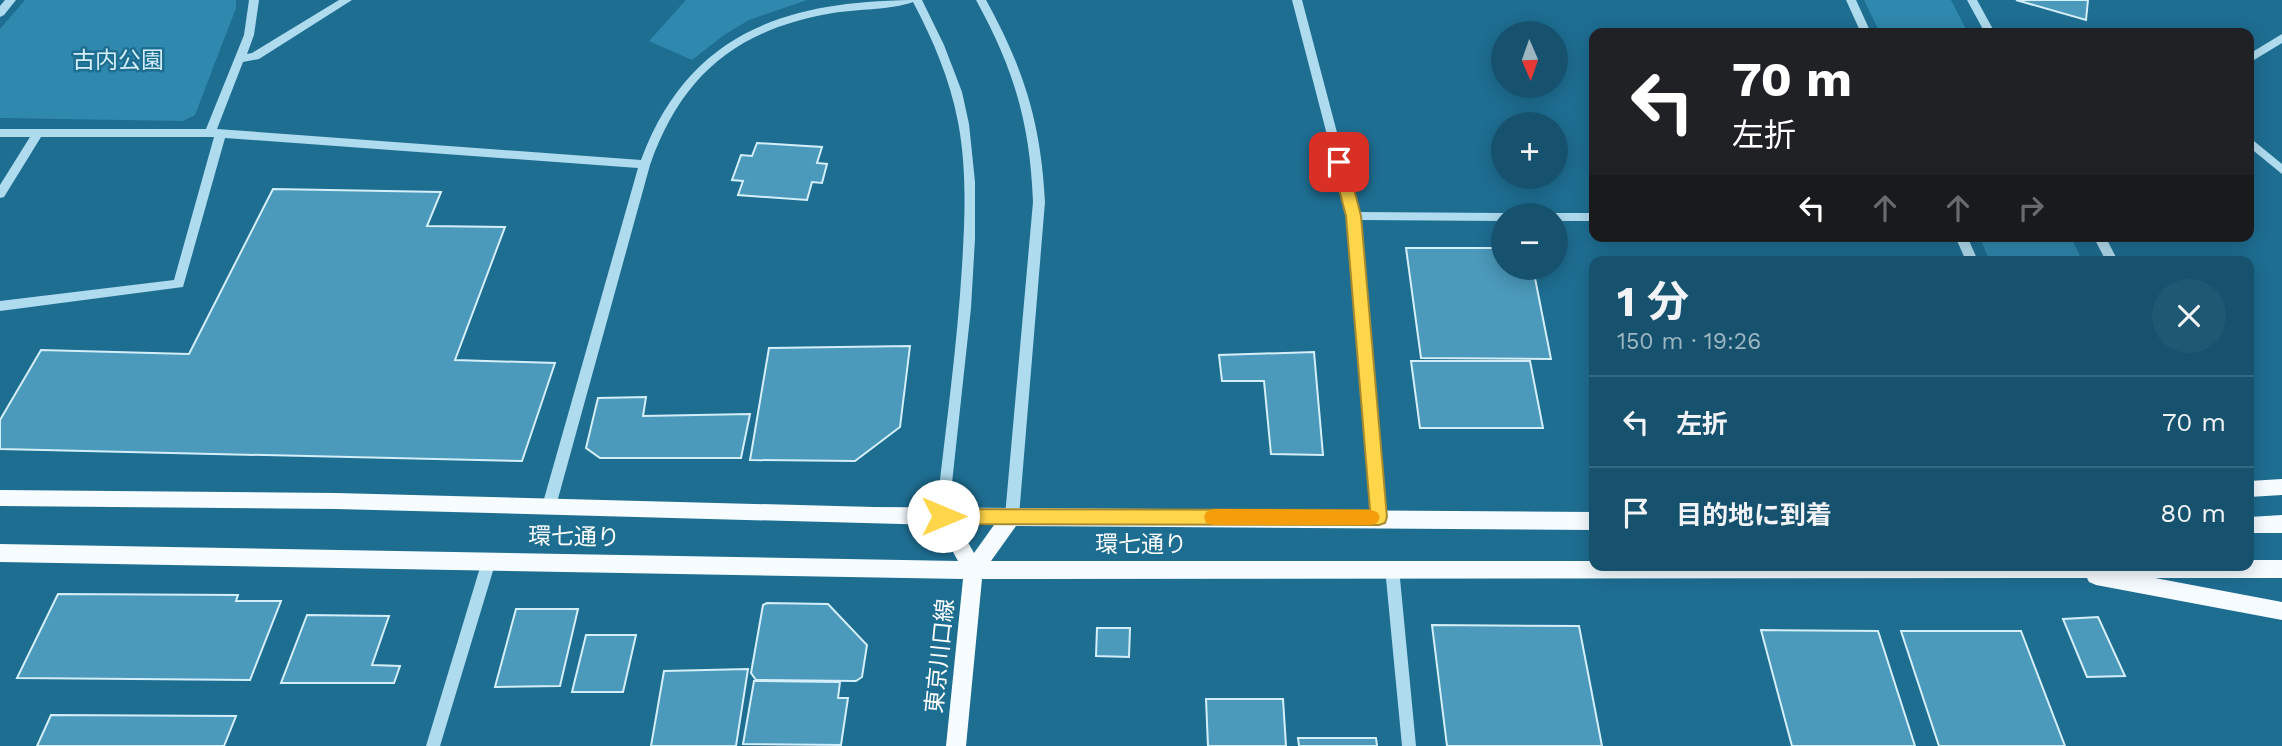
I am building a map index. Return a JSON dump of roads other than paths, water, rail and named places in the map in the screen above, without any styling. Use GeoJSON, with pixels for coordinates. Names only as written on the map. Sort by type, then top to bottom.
{"type":"FeatureCollection","features":[{"type":"Feature","properties":{"kind":"main road"},"geometry":{"type":"LineString","coordinates":[[2254,489],[2282,487]]}},
{"type":"Feature","properties":{"kind":"main road","name":"環七通り"},"geometry":{"type":"LineString","coordinates":[[0,498],[550,506],[943,516],[1379,517],[1589,521]]}},
{"type":"Feature","properties":{"kind":"main road","name":"東京川口線"},"geometry":{"type":"LineString","coordinates":[[943,516],[973,570]]}},
{"type":"Feature","properties":{"kind":"main road","name":"東京川口線"},"geometry":{"type":"LineString","coordinates":[[956,746],[973,570],[1012,516]]}},
{"type":"Feature","properties":{"kind":"main road"},"geometry":{"type":"LineString","coordinates":[[2254,525],[2282,524]]}},
{"type":"Feature","properties":{"kind":"main road","name":"環七通り"},"geometry":{"type":"LineString","coordinates":[[0,553],[973,570],[1589,568]]}},
{"type":"Feature","properties":{"kind":"main road","name":"環七通り"},"geometry":{"type":"LineString","coordinates":[[2254,569],[2282,569]]}},
{"type":"Feature","properties":{"kind":"main road"},"geometry":{"type":"LineString","coordinates":[[2065,571],[2282,611]]}},
{"type":"Feature","properties":{"kind":"street"},"geometry":{"type":"LineString","coordinates":[[0,13],[11,0]]}},
{"type":"Feature","properties":{"kind":"street"},"geometry":{"type":"LineString","coordinates":[[0,306],[178,284],[215,133],[249,35],[254,0]]}},
{"type":"Feature","properties":{"kind":"street"},"geometry":{"type":"LineString","coordinates":[[240,58],[255,56],[347,0]]}},
{"type":"Feature","properties":{"kind":"street"},"geometry":{"type":"LineString","coordinates":[[550,506],[645,164],[654,138],[676,100],[709,62],[732,45],[798,14],[909,0]]}},
{"type":"Feature","properties":{"kind":"street"},"geometry":{"type":"LineString","coordinates":[[917,0],[934,32],[952,77],[964,122],[970,164],[971,212],[964,323],[943,516]]}},
{"type":"Feature","properties":{"kind":"street"},"geometry":{"type":"LineString","coordinates":[[981,0],[1018,74],[1030,115],[1038,165],[1037,226],[1012,516]]}},
{"type":"Feature","properties":{"kind":"street"},"geometry":{"type":"LineString","coordinates":[[1297,0],[1354,216],[1379,517]]}},
{"type":"Feature","properties":{"kind":"street"},"geometry":{"type":"LineString","coordinates":[[1851,0],[1864,28]]}},
{"type":"Feature","properties":{"kind":"street"},"geometry":{"type":"LineString","coordinates":[[1972,0],[1987,28]]}},
{"type":"Feature","properties":{"kind":"street"},"geometry":{"type":"LineString","coordinates":[[2254,56],[2282,38]]}},
{"type":"Feature","properties":{"kind":"street"},"geometry":{"type":"LineString","coordinates":[[0,133],[215,133],[645,164]]}},
{"type":"Feature","properties":{"kind":"street"},"geometry":{"type":"LineString","coordinates":[[0,194],[38,133]]}},
{"type":"Feature","properties":{"kind":"street"},"geometry":{"type":"LineString","coordinates":[[2254,145],[2282,170]]}},
{"type":"Feature","properties":{"kind":"street"},"geometry":{"type":"LineString","coordinates":[[1354,216],[1491,216]]}},
{"type":"Feature","properties":{"kind":"street"},"geometry":{"type":"LineString","coordinates":[[1568,217],[1589,217]]}},
{"type":"Feature","properties":{"kind":"street"},"geometry":{"type":"LineString","coordinates":[[433,746],[489,561]]}},
{"type":"Feature","properties":{"kind":"street"},"geometry":{"type":"LineString","coordinates":[[1392,568],[1409,746]]}},
{"type":"Feature","properties":{"kind":"park label","name":"古内公園"},"geometry":{"type":"Point","coordinates":[118,60]}}]}
